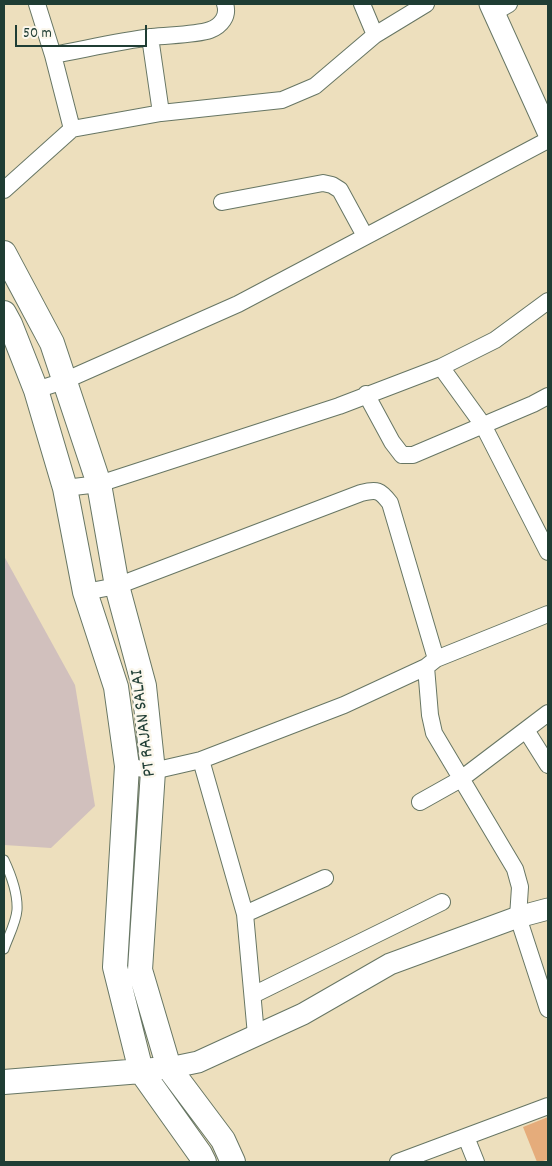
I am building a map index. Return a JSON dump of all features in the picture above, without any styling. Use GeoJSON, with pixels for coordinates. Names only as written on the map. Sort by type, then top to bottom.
{"type":"FeatureCollection","features":[{"type":"Feature","properties":{"kind":"main road","name":"PT RAJAN SALAI"},"geometry":{"type":"LineString","coordinates":[[4,253],[52,344],[99,484],[118,586],[144,686],[153,771],[140,970],[169,1068],[223,1140],[233,1162]]}},
{"type":"Feature","properties":{"kind":"main road","name":"PT RAJAN SALAI"},"geometry":{"type":"LineString","coordinates":[[4,313],[36,390],[66,488],[85,592],[116,687],[127,766],[115,967],[140,1071],[204,1162]]}},
{"type":"Feature","properties":{"kind":"main road"},"geometry":{"type":"LineString","coordinates":[[4,1082],[169,1068]]}},
{"type":"Feature","properties":{"kind":"street"},"geometry":{"type":"LineString","coordinates":[[37,4],[53,55],[72,129]]}},
{"type":"Feature","properties":{"kind":"street"},"geometry":{"type":"LineString","coordinates":[[53,55],[150,37],[209,30],[218,26],[226,17],[226,4]]}},
{"type":"Feature","properties":{"kind":"street"},"geometry":{"type":"LineString","coordinates":[[362,4],[375,35]]}},
{"type":"Feature","properties":{"kind":"street"},"geometry":{"type":"LineString","coordinates":[[4,190],[72,129],[161,113],[282,100],[315,86],[375,35],[426,4]]}},
{"type":"Feature","properties":{"kind":"street"},"geometry":{"type":"LineString","coordinates":[[498,6],[548,132]]}},
{"type":"Feature","properties":{"kind":"street"},"geometry":{"type":"LineString","coordinates":[[150,37],[161,113]]}},
{"type":"Feature","properties":{"kind":"street"},"geometry":{"type":"LineString","coordinates":[[36,390],[64,381],[238,304],[548,140]]}},
{"type":"Feature","properties":{"kind":"street"},"geometry":{"type":"LineString","coordinates":[[222,202],[322,183],[332,185],[340,190],[365,236]]}},
{"type":"Feature","properties":{"kind":"street"},"geometry":{"type":"LineString","coordinates":[[66,488],[99,484],[339,406],[366,394],[441,367],[494,340],[548,301]]}},
{"type":"Feature","properties":{"kind":"street"},"geometry":{"type":"LineString","coordinates":[[441,367],[483,425],[548,552]]}},
{"type":"Feature","properties":{"kind":"street"},"geometry":{"type":"LineString","coordinates":[[366,394],[392,442],[402,455],[413,455],[548,396]]}},
{"type":"Feature","properties":{"kind":"street"},"geometry":{"type":"LineString","coordinates":[[85,592],[118,586],[361,493],[374,490],[383,494],[390,504],[431,663],[430,715],[434,733],[515,869],[520,887],[518,918],[548,1009]]}},
{"type":"Feature","properties":{"kind":"street"},"geometry":{"type":"LineString","coordinates":[[127,766],[153,771],[201,760],[344,705],[431,663],[548,614]]}},
{"type":"Feature","properties":{"kind":"street"},"geometry":{"type":"LineString","coordinates":[[420,802],[461,778],[548,713]]}},
{"type":"Feature","properties":{"kind":"street"},"geometry":{"type":"LineString","coordinates":[[526,730],[548,765]]}},
{"type":"Feature","properties":{"kind":"street"},"geometry":{"type":"LineString","coordinates":[[201,760],[245,914],[256,1035]]}},
{"type":"Feature","properties":{"kind":"street"},"geometry":{"type":"LineString","coordinates":[[245,914],[326,878]]}},
{"type":"Feature","properties":{"kind":"street"},"geometry":{"type":"LineString","coordinates":[[253,995],[442,902]]}},
{"type":"Feature","properties":{"kind":"street"},"geometry":{"type":"LineString","coordinates":[[169,1068],[198,1062],[303,1014],[390,964],[548,909]]}},
{"type":"Feature","properties":{"kind":"street"},"geometry":{"type":"LineString","coordinates":[[398,1162],[548,1106]]}},
{"type":"Feature","properties":{"kind":"street"},"geometry":{"type":"LineString","coordinates":[[466,1137],[476,1162]]}},
{"type":"Feature","properties":{"kind":"lane"},"geometry":{"type":"LineString","coordinates":[[4,860],[16,894],[17,912],[4,949]]}},
{"type":"Feature","properties":{"kind":"shaded area"},"geometry":{"type":"Polygon","coordinates":[[[4,556],[75,685],[95,806],[51,848],[4,845],[4,556]]]}},
{"type":"Feature","properties":{"kind":"building"},"geometry":{"type":"Polygon","coordinates":[[[548,1117],[548,1160],[537,1162],[523,1127],[548,1117]]]}}]}
